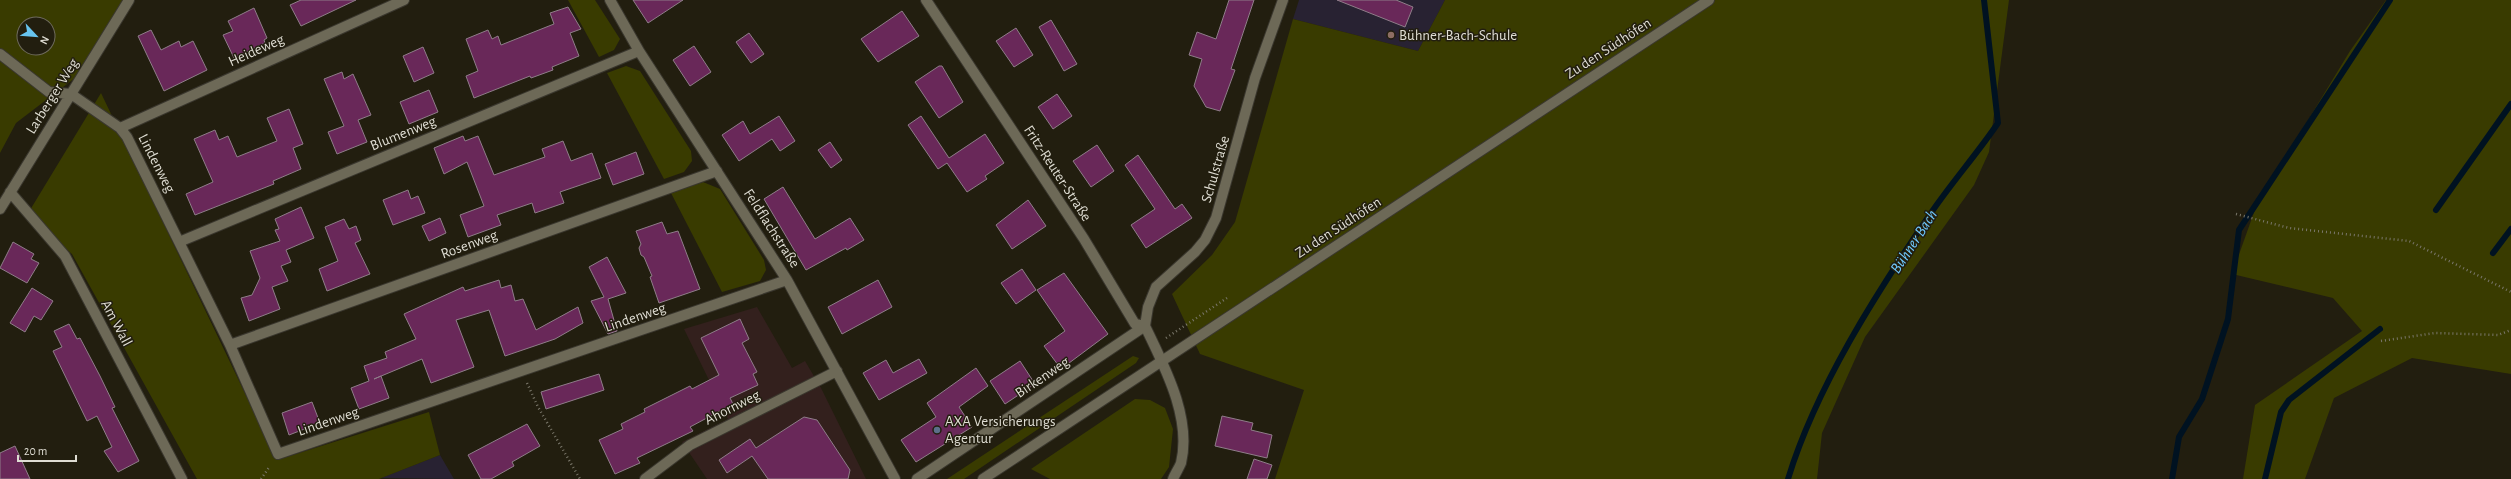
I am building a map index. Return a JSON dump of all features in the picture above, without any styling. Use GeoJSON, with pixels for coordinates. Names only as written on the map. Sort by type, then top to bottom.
{"type":"FeatureCollection","features":[{"type":"Feature","properties":{"kind":"street","name":"Larberger Weg"},"geometry":{"type":"LineString","coordinates":[[0,209],[129,0]]}},
{"type":"Feature","properties":{"kind":"street","name":"Heideweg"},"geometry":{"type":"LineString","coordinates":[[120,128],[404,0]]}},
{"type":"Feature","properties":{"kind":"street","name":"Feldflachstraße"},"geometry":{"type":"LineString","coordinates":[[610,0],[639,51],[787,280],[894,479]]}},
{"type":"Feature","properties":{"kind":"street","name":"Fritz-Reuter-Straße"},"geometry":{"type":"LineString","coordinates":[[926,0],[1084,238],[1135,324],[1145,326],[1162,360],[1183,422],[1181,463],[1173,479]]}},
{"type":"Feature","properties":{"kind":"street","name":"Schulstraße"},"geometry":{"type":"LineString","coordinates":[[1145,326],[1148,307],[1156,287],[1195,252],[1205,240],[1216,218],[1255,78],[1283,0]]}},
{"type":"Feature","properties":{"kind":"street","name":"Zu den Südhöfen"},"geometry":{"type":"LineString","coordinates":[[983,479],[1709,0]]}},
{"type":"Feature","properties":{"kind":"street","name":"Blumenweg"},"geometry":{"type":"LineString","coordinates":[[179,242],[639,51]]}},
{"type":"Feature","properties":{"kind":"street"},"geometry":{"type":"LineString","coordinates":[[0,54],[49,92],[71,94]]}},
{"type":"Feature","properties":{"kind":"street","name":"Lindenweg"},"geometry":{"type":"LineString","coordinates":[[71,94],[120,128],[128,137],[230,345],[278,454],[787,280]]}},
{"type":"Feature","properties":{"kind":"street","name":"Rosenweg"},"geometry":{"type":"LineString","coordinates":[[230,345],[717,171]]}},
{"type":"Feature","properties":{"kind":"street","name":"Am Wall"},"geometry":{"type":"LineString","coordinates":[[10,192],[65,256],[182,479]]}},
{"type":"Feature","properties":{"kind":"street","name":"Birkenweg"},"geometry":{"type":"LineString","coordinates":[[917,479],[1145,326]]}},
{"type":"Feature","properties":{"kind":"street","name":"Ahornweg"},"geometry":{"type":"LineString","coordinates":[[645,479],[690,445],[837,371]]}},
{"type":"Feature","properties":{"kind":"path"},"geometry":{"type":"LineString","coordinates":[[2236,214],[2289,228],[2409,241],[2511,292]]}},
{"type":"Feature","properties":{"kind":"path"},"geometry":{"type":"LineString","coordinates":[[2381,341],[2435,333],[2498,335],[2511,330]]}},
{"type":"Feature","properties":{"kind":"path"},"geometry":{"type":"LineString","coordinates":[[522,371],[538,407],[580,479]]}},
{"type":"Feature","properties":{"kind":"shaded area"},"geometry":{"type":"Polygon","coordinates":[[[0,0],[128,0],[88,68],[16,123],[0,153],[0,0]]]}},
{"type":"Feature","properties":{"kind":"shaded area"},"geometry":{"type":"Polygon","coordinates":[[[568,0],[595,0],[620,39],[614,50],[599,57],[568,0]]]}},
{"type":"Feature","properties":{"kind":"shaded area","name":"Bühner-Bach-Schule"},"geometry":{"type":"Polygon","coordinates":[[[1299,0],[1445,0],[1418,51],[1293,19],[1299,0]]]}},
{"type":"Feature","properties":{"kind":"shaded area"},"geometry":{"type":"Polygon","coordinates":[[[1445,0],[2009,0],[1989,152],[1974,185],[1865,337],[1822,433],[1817,479],[1275,479],[1304,390],[1200,354],[1172,294],[1212,255],[1235,222],[1293,19],[1418,51],[1445,0]]]}},
{"type":"Feature","properties":{"kind":"shaded area"},"geometry":{"type":"Polygon","coordinates":[[[2386,0],[2511,0],[2511,374],[2412,358],[2334,398],[2305,479],[2243,479],[2255,405],[2362,331],[2333,298],[2232,274],[2257,204],[2350,51],[2386,0]]]}},
{"type":"Feature","properties":{"kind":"shaded area"},"geometry":{"type":"Polygon","coordinates":[[[626,66],[640,71],[691,151],[692,161],[684,172],[664,179],[607,73],[626,66]]]}},
{"type":"Feature","properties":{"kind":"shaded area"},"geometry":{"type":"Polygon","coordinates":[[[101,93],[277,460],[429,412],[440,455],[379,479],[197,479],[72,254],[27,215],[101,93]]]}},
{"type":"Feature","properties":{"kind":"shaded area"},"geometry":{"type":"Polygon","coordinates":[[[703,182],[720,189],[764,260],[766,270],[760,281],[722,292],[671,193],[703,182]]]}},
{"type":"Feature","properties":{"kind":"shaded area"},"geometry":{"type":"Polygon","coordinates":[[[757,307],[792,368],[805,361],[821,388],[866,479],[707,479],[682,442],[728,419],[684,329],[757,307]]]}},
{"type":"Feature","properties":{"kind":"shaded area"},"geometry":{"type":"Polygon","coordinates":[[[1133,356],[1139,358],[1136,363],[964,479],[947,479],[1133,356]]]}},
{"type":"Feature","properties":{"kind":"shaded area"},"geometry":{"type":"Polygon","coordinates":[[[1135,399],[1150,400],[1165,408],[1173,429],[1169,467],[1161,479],[1050,479],[1031,469],[1135,399]]]}},
{"type":"Feature","properties":{"kind":"shaded area"},"geometry":{"type":"Polygon","coordinates":[[[440,455],[454,479],[381,478],[440,455]]]}},
{"type":"Feature","properties":{"kind":"building"},"geometry":{"type":"Polygon","coordinates":[[[301,0],[356,0],[301,26],[290,5],[301,0]]]}},
{"type":"Feature","properties":{"kind":"building"},"geometry":{"type":"Polygon","coordinates":[[[633,0],[683,0],[648,23],[633,0]]]}},
{"type":"Feature","properties":{"kind":"building"},"geometry":{"type":"Polygon","coordinates":[[[1229,0],[1254,0],[1231,69],[1235,70],[1220,111],[1206,107],[1194,86],[1202,59],[1189,55],[1197,32],[1216,39],[1229,0]]]}},
{"type":"Feature","properties":{"kind":"building"},"geometry":{"type":"Polygon","coordinates":[[[1337,0],[1396,0],[1413,7],[1405,27],[1337,0]]]}},
{"type":"Feature","properties":{"kind":"building"},"geometry":{"type":"Polygon","coordinates":[[[568,7],[581,29],[570,33],[579,56],[552,67],[553,70],[531,78],[530,76],[474,98],[466,76],[478,71],[466,39],[488,30],[492,39],[498,36],[501,45],[554,24],[550,13],[568,7]]]}},
{"type":"Feature","properties":{"kind":"building"},"geometry":{"type":"Polygon","coordinates":[[[254,8],[267,38],[264,40],[265,43],[234,58],[223,35],[233,31],[228,21],[254,8]]]}},
{"type":"Feature","properties":{"kind":"building"},"geometry":{"type":"Polygon","coordinates":[[[902,11],[919,36],[878,62],[861,39],[902,11]]]}},
{"type":"Feature","properties":{"kind":"building"},"geometry":{"type":"Polygon","coordinates":[[[1051,20],[1077,64],[1064,71],[1039,27],[1051,20]]]}},
{"type":"Feature","properties":{"kind":"building"},"geometry":{"type":"Polygon","coordinates":[[[1016,28],[1033,55],[1014,67],[996,41],[1016,28]]]}},
{"type":"Feature","properties":{"kind":"building"},"geometry":{"type":"Polygon","coordinates":[[[151,30],[161,50],[179,41],[181,47],[193,41],[207,70],[164,91],[138,36],[151,30]]]}},
{"type":"Feature","properties":{"kind":"building"},"geometry":{"type":"Polygon","coordinates":[[[749,33],[764,54],[751,63],[736,42],[749,33]]]}},
{"type":"Feature","properties":{"kind":"building"},"geometry":{"type":"Polygon","coordinates":[[[694,46],[711,72],[690,86],[673,60],[694,46]]]}},
{"type":"Feature","properties":{"kind":"building"},"geometry":{"type":"Polygon","coordinates":[[[423,47],[434,73],[414,82],[403,56],[423,47]]]}},
{"type":"Feature","properties":{"kind":"building"},"geometry":{"type":"Polygon","coordinates":[[[939,66],[942,66],[963,102],[939,118],[915,82],[939,66]]]}},
{"type":"Feature","properties":{"kind":"building"},"geometry":{"type":"Polygon","coordinates":[[[342,72],[344,79],[353,74],[371,115],[358,120],[367,142],[337,154],[328,132],[344,126],[324,79],[342,72]]]}},
{"type":"Feature","properties":{"kind":"building"},"geometry":{"type":"Polygon","coordinates":[[[429,90],[438,112],[409,124],[400,102],[429,90]]]}},
{"type":"Feature","properties":{"kind":"building"},"geometry":{"type":"Polygon","coordinates":[[[1057,94],[1072,116],[1053,129],[1038,107],[1057,94]]]}},
{"type":"Feature","properties":{"kind":"building"},"geometry":{"type":"Polygon","coordinates":[[[289,109],[303,144],[293,148],[301,169],[273,181],[274,184],[195,215],[186,194],[213,182],[194,139],[215,130],[219,140],[228,136],[237,157],[277,141],[267,118],[289,109]]]}},
{"type":"Feature","properties":{"kind":"building"},"geometry":{"type":"Polygon","coordinates":[[[779,116],[795,141],[780,151],[772,139],[739,161],[722,135],[743,121],[750,134],[779,116]]]}},
{"type":"Feature","properties":{"kind":"building"},"geometry":{"type":"Polygon","coordinates":[[[921,116],[949,158],[985,134],[1004,163],[985,176],[987,179],[967,192],[947,163],[938,169],[908,125],[921,116]]]}},
{"type":"Feature","properties":{"kind":"building"},"geometry":{"type":"Polygon","coordinates":[[[463,136],[465,141],[478,136],[494,175],[545,157],[542,149],[563,141],[571,161],[592,153],[601,178],[560,192],[564,203],[535,213],[532,203],[497,215],[501,225],[468,237],[460,215],[484,206],[467,162],[444,174],[434,148],[463,136]]]}},
{"type":"Feature","properties":{"kind":"building"},"geometry":{"type":"Polygon","coordinates":[[[830,142],[842,160],[831,168],[818,150],[830,142]]]}},
{"type":"Feature","properties":{"kind":"building"},"geometry":{"type":"Polygon","coordinates":[[[1097,145],[1114,171],[1091,187],[1073,161],[1097,145]]]}},
{"type":"Feature","properties":{"kind":"building"},"geometry":{"type":"Polygon","coordinates":[[[636,152],[644,174],[613,185],[605,164],[636,152]]]}},
{"type":"Feature","properties":{"kind":"building"},"geometry":{"type":"Polygon","coordinates":[[[1138,155],[1175,209],[1182,204],[1192,218],[1146,248],[1131,225],[1155,209],[1125,165],[1138,155]]]}},
{"type":"Feature","properties":{"kind":"building"},"geometry":{"type":"Polygon","coordinates":[[[783,187],[815,239],[850,218],[864,240],[806,270],[764,199],[783,187]]]}},
{"type":"Feature","properties":{"kind":"building"},"geometry":{"type":"Polygon","coordinates":[[[408,190],[411,199],[418,196],[425,213],[393,225],[383,200],[408,190]]]}},
{"type":"Feature","properties":{"kind":"building"},"geometry":{"type":"Polygon","coordinates":[[[1028,200],[1046,226],[1012,249],[996,225],[1028,200]]]}},
{"type":"Feature","properties":{"kind":"building"},"geometry":{"type":"Polygon","coordinates":[[[301,207],[314,238],[286,250],[291,262],[281,266],[288,281],[272,287],[280,309],[249,321],[241,298],[252,295],[260,278],[250,251],[280,241],[275,230],[279,229],[275,219],[301,207]]]}},
{"type":"Feature","properties":{"kind":"building"},"geometry":{"type":"Polygon","coordinates":[[[440,218],[446,233],[429,241],[422,226],[440,218]]]}},
{"type":"Feature","properties":{"kind":"building"},"geometry":{"type":"Polygon","coordinates":[[[344,219],[349,229],[356,226],[361,240],[355,243],[370,274],[327,291],[319,269],[338,261],[325,227],[344,219]]]}},
{"type":"Feature","properties":{"kind":"building"},"geometry":{"type":"Polygon","coordinates":[[[662,222],[667,234],[678,231],[700,289],[659,303],[650,277],[652,276],[644,257],[641,255],[639,248],[641,244],[636,231],[662,222]]]}},
{"type":"Feature","properties":{"kind":"building"},"geometry":{"type":"Polygon","coordinates":[[[13,242],[34,254],[31,259],[39,263],[27,283],[0,268],[13,242]]]}},
{"type":"Feature","properties":{"kind":"building"},"geometry":{"type":"Polygon","coordinates":[[[607,257],[626,293],[608,299],[617,331],[608,334],[591,301],[604,297],[589,267],[607,257]]]}},
{"type":"Feature","properties":{"kind":"building"},"geometry":{"type":"Polygon","coordinates":[[[1022,269],[1036,290],[1016,304],[1001,283],[1022,269]]]}},
{"type":"Feature","properties":{"kind":"building"},"geometry":{"type":"Polygon","coordinates":[[[1064,273],[1108,334],[1061,369],[1044,346],[1065,331],[1037,290],[1064,273]]]}},
{"type":"Feature","properties":{"kind":"building"},"geometry":{"type":"Polygon","coordinates":[[[499,280],[501,288],[511,285],[515,301],[523,299],[536,330],[578,307],[583,323],[555,339],[505,356],[489,310],[456,320],[474,367],[431,383],[422,359],[381,376],[389,398],[359,409],[351,388],[369,381],[364,366],[387,358],[385,352],[416,339],[404,314],[463,287],[465,291],[499,280]]]}},
{"type":"Feature","properties":{"kind":"building"},"geometry":{"type":"Polygon","coordinates":[[[878,280],[892,307],[842,334],[828,307],[878,280]]]}},
{"type":"Feature","properties":{"kind":"building"},"geometry":{"type":"Polygon","coordinates":[[[32,288],[53,301],[41,320],[34,316],[25,332],[10,323],[32,288]]]}},
{"type":"Feature","properties":{"kind":"building"},"geometry":{"type":"Polygon","coordinates":[[[740,319],[749,339],[742,343],[757,372],[753,374],[758,385],[730,398],[733,404],[690,427],[693,431],[637,458],[640,463],[615,474],[599,440],[623,429],[621,424],[645,412],[644,409],[690,386],[692,389],[719,375],[701,338],[740,319]]]}},
{"type":"Feature","properties":{"kind":"building"},"geometry":{"type":"Polygon","coordinates":[[[69,324],[77,339],[80,338],[100,376],[115,407],[112,408],[139,461],[118,472],[104,451],[112,447],[97,416],[87,421],[53,351],[62,347],[54,331],[69,324]]]}},
{"type":"Feature","properties":{"kind":"building"},"geometry":{"type":"Polygon","coordinates":[[[919,359],[927,373],[879,400],[863,373],[886,360],[893,373],[919,359]]]}},
{"type":"Feature","properties":{"kind":"building"},"geometry":{"type":"Polygon","coordinates":[[[1020,361],[1035,384],[1005,404],[990,381],[1020,361]]]}},
{"type":"Feature","properties":{"kind":"building"},"geometry":{"type":"Polygon","coordinates":[[[976,368],[988,386],[959,407],[972,427],[916,462],[901,440],[936,417],[927,403],[976,368]]]}},
{"type":"Feature","properties":{"kind":"building"},"geometry":{"type":"Polygon","coordinates":[[[599,374],[604,390],[546,409],[541,392],[599,374]]]}},
{"type":"Feature","properties":{"kind":"building"},"geometry":{"type":"Polygon","coordinates":[[[312,402],[320,423],[289,435],[282,413],[312,402]]]}},
{"type":"Feature","properties":{"kind":"building"},"geometry":{"type":"Polygon","coordinates":[[[1222,416],[1253,423],[1251,430],[1272,435],[1267,458],[1215,446],[1222,416]]]}},
{"type":"Feature","properties":{"kind":"building"},"geometry":{"type":"Polygon","coordinates":[[[804,417],[817,420],[850,470],[848,479],[768,479],[752,456],[727,473],[719,460],[750,439],[756,448],[804,417]]]}},
{"type":"Feature","properties":{"kind":"building"},"geometry":{"type":"Polygon","coordinates":[[[527,424],[540,446],[512,462],[514,466],[491,479],[481,479],[468,455],[527,424]]]}},
{"type":"Feature","properties":{"kind":"building"},"geometry":{"type":"Polygon","coordinates":[[[15,446],[30,479],[0,479],[0,453],[15,446]]]}},
{"type":"Feature","properties":{"kind":"building"},"geometry":{"type":"Polygon","coordinates":[[[1254,459],[1272,465],[1267,479],[1247,479],[1254,459]]]}},
{"type":"Feature","properties":{"kind":"waterway","name":"Bühner Bach"},"geometry":{"type":"LineString","coordinates":[[1788,479],[1800,444],[1831,375],[1869,308],[1947,190],[1998,123],[1984,0]]}},
{"type":"Feature","properties":{"kind":"waterway"},"geometry":{"type":"LineString","coordinates":[[2172,479],[2179,437],[2202,399],[2228,319],[2239,230],[2390,0]]}},
{"type":"Feature","properties":{"kind":"waterway"},"geometry":{"type":"LineString","coordinates":[[2436,210],[2511,104]]}},
{"type":"Feature","properties":{"kind":"waterway"},"geometry":{"type":"LineString","coordinates":[[2493,253],[2511,229]]}},
{"type":"Feature","properties":{"kind":"waterway"},"geometry":{"type":"LineString","coordinates":[[2265,479],[2281,412],[2289,400],[2380,329]]}},
{"type":"Feature","properties":{"kind":"place","name":"Bühner-Bach-Schule"},"geometry":{"type":"Point","coordinates":[1391,35]}},
{"type":"Feature","properties":{"kind":"place","name":"AXA Versicherungs Agentur"},"geometry":{"type":"Point","coordinates":[937,430]}}]}
